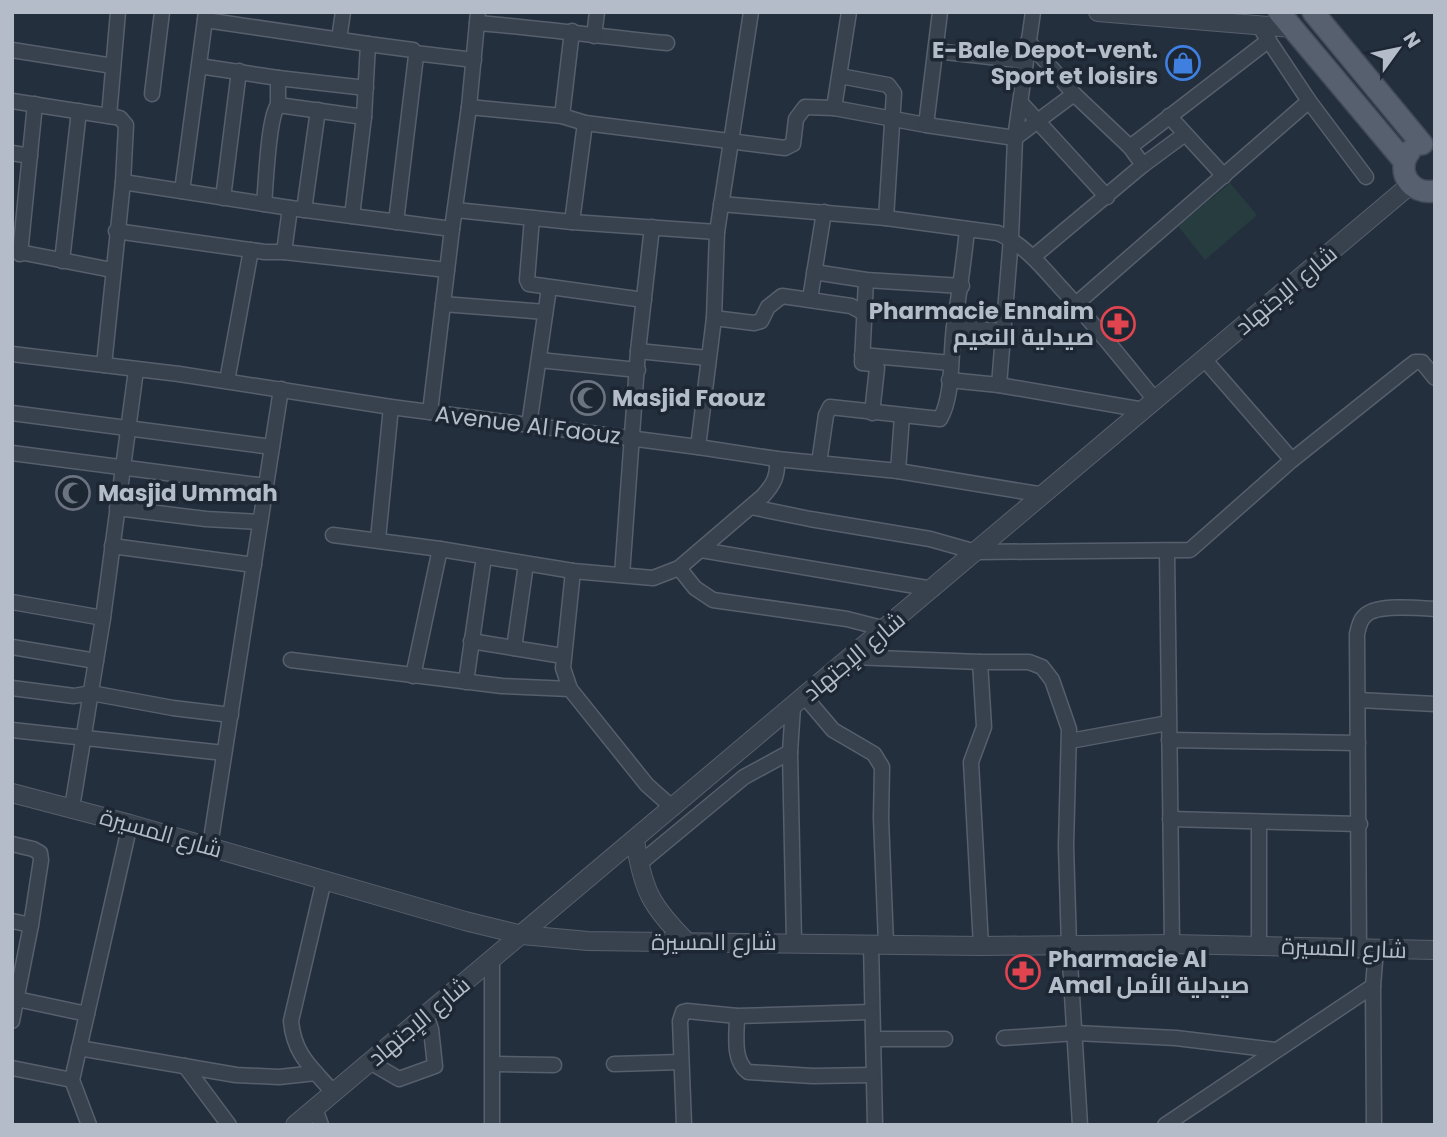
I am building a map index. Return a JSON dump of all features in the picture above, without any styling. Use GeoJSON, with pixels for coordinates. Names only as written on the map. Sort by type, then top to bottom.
{"type":"FeatureCollection","features":[{"type":"Feature","properties":{"kind":"main road"},"geometry":{"type":"LineString","coordinates":[[1313,12],[1428,144],[1414,147],[1404,161],[1404,174],[1410,185],[1424,192],[1435,191]]}},
{"type":"Feature","properties":{"kind":"main road"},"geometry":{"type":"LineString","coordinates":[[1286,20],[1404,161]]}},
{"type":"Feature","properties":{"kind":"street"},"geometry":{"type":"LineString","coordinates":[[109,116],[118,12]]}},
{"type":"Feature","properties":{"kind":"street"},"geometry":{"type":"LineString","coordinates":[[152,94],[162,12]]}},
{"type":"Feature","properties":{"kind":"street"},"geometry":{"type":"LineString","coordinates":[[339,39],[342,12]]}},
{"type":"Feature","properties":{"kind":"street"},"geometry":{"type":"LineString","coordinates":[[594,36],[597,12]]}},
{"type":"Feature","properties":{"kind":"street"},"geometry":{"type":"LineString","coordinates":[[698,447],[714,318],[717,232],[751,12]]}},
{"type":"Feature","properties":{"kind":"street"},"geometry":{"type":"LineString","coordinates":[[834,108],[849,12]]}},
{"type":"Feature","properties":{"kind":"street"},"geometry":{"type":"LineString","coordinates":[[926,125],[940,12]]}},
{"type":"Feature","properties":{"kind":"street"},"geometry":{"type":"LineString","coordinates":[[999,386],[1011,239],[1015,138],[1033,12]]}},
{"type":"Feature","properties":{"kind":"street"},"geometry":{"type":"LineString","coordinates":[[1098,12],[1263,26],[1286,20]]}},
{"type":"Feature","properties":{"kind":"street"},"geometry":{"type":"LineString","coordinates":[[182,191],[206,16],[413,50],[415,53],[474,60]]}},
{"type":"Feature","properties":{"kind":"street"},"geometry":{"type":"LineString","coordinates":[[430,412],[469,107],[477,18],[594,36],[667,43]]}},
{"type":"Feature","properties":{"kind":"street"},"geometry":{"type":"LineString","coordinates":[[1263,26],[1309,101],[1366,177]]}},
{"type":"Feature","properties":{"kind":"street"},"geometry":{"type":"LineString","coordinates":[[1130,147],[1169,116],[1263,26]]}},
{"type":"Feature","properties":{"kind":"street"},"geometry":{"type":"LineString","coordinates":[[562,116],[572,31]]}},
{"type":"Feature","properties":{"kind":"street"},"geometry":{"type":"LineString","coordinates":[[1028,41],[1074,94],[1130,147],[1143,165]]}},
{"type":"Feature","properties":{"kind":"street"},"geometry":{"type":"LineString","coordinates":[[352,216],[364,117],[368,44]]}},
{"type":"Feature","properties":{"kind":"street"},"geometry":{"type":"LineString","coordinates":[[12,50],[113,66]]}},
{"type":"Feature","properties":{"kind":"street"},"geometry":{"type":"LineString","coordinates":[[936,51],[1025,61]]}},
{"type":"Feature","properties":{"kind":"street"},"geometry":{"type":"LineString","coordinates":[[396,222],[415,53]]}},
{"type":"Feature","properties":{"kind":"street"},"geometry":{"type":"LineString","coordinates":[[199,66],[366,88]]}},
{"type":"Feature","properties":{"kind":"street"},"geometry":{"type":"LineString","coordinates":[[223,198],[239,71]]}},
{"type":"Feature","properties":{"kind":"street"},"geometry":{"type":"LineString","coordinates":[[840,76],[883,84],[892,88],[894,93],[886,218]]}},
{"type":"Feature","properties":{"kind":"street"},"geometry":{"type":"LineString","coordinates":[[264,204],[272,126],[275,107],[278,105],[278,78]]}},
{"type":"Feature","properties":{"kind":"street"},"geometry":{"type":"LineString","coordinates":[[469,107],[562,116],[585,123],[730,143],[789,147],[793,144],[796,120],[805,107],[834,108],[1015,138],[1074,94]]}},
{"type":"Feature","properties":{"kind":"street"},"geometry":{"type":"LineString","coordinates":[[12,101],[120,118],[126,125],[123,182],[104,365]]}},
{"type":"Feature","properties":{"kind":"street"},"geometry":{"type":"LineString","coordinates":[[1076,304],[1309,101]]}},
{"type":"Feature","properties":{"kind":"street"},"geometry":{"type":"LineString","coordinates":[[1020,103],[1107,197]]}},
{"type":"Feature","properties":{"kind":"street"},"geometry":{"type":"LineString","coordinates":[[35,104],[30,156],[19,193],[16,252],[112,270]]}},
{"type":"Feature","properties":{"kind":"street"},"geometry":{"type":"LineString","coordinates":[[278,105],[364,117]]}},
{"type":"Feature","properties":{"kind":"street"},"geometry":{"type":"LineString","coordinates":[[285,252],[318,110]]}},
{"type":"Feature","properties":{"kind":"street"},"geometry":{"type":"LineString","coordinates":[[62,261],[79,111]]}},
{"type":"Feature","properties":{"kind":"street"},"geometry":{"type":"LineString","coordinates":[[1169,116],[1224,176]]}},
{"type":"Feature","properties":{"kind":"street"},"geometry":{"type":"LineString","coordinates":[[572,222],[585,123]]}},
{"type":"Feature","properties":{"kind":"street"},"geometry":{"type":"LineString","coordinates":[[1033,257],[1143,165],[1185,134]]}},
{"type":"Feature","properties":{"kind":"street"},"geometry":{"type":"LineString","coordinates":[[12,153],[30,156]]}},
{"type":"Feature","properties":{"kind":"street"},"geometry":{"type":"LineString","coordinates":[[123,182],[297,209],[452,229]]}},
{"type":"Feature","properties":{"kind":"street","name":"شارع الإجتهاد"},"geometry":{"type":"LineString","coordinates":[[295,1125],[318,1116],[333,1092],[1410,185]]}},
{"type":"Feature","properties":{"kind":"street"},"geometry":{"type":"LineString","coordinates":[[721,204],[886,218],[998,233],[1011,239],[1033,257],[1076,304],[1150,405]]}},
{"type":"Feature","properties":{"kind":"street"},"geometry":{"type":"LineString","coordinates":[[456,210],[572,222],[717,232]]}},
{"type":"Feature","properties":{"kind":"street"},"geometry":{"type":"LineString","coordinates":[[810,299],[824,212]]}},
{"type":"Feature","properties":{"kind":"street"},"geometry":{"type":"LineString","coordinates":[[532,218],[527,280],[533,286],[644,300]]}},
{"type":"Feature","properties":{"kind":"street"},"geometry":{"type":"LineString","coordinates":[[622,575],[638,351],[652,227]]}},
{"type":"Feature","properties":{"kind":"street"},"geometry":{"type":"LineString","coordinates":[[819,463],[826,415],[830,407],[940,419],[948,397],[967,229]]}},
{"type":"Feature","properties":{"kind":"street"},"geometry":{"type":"LineString","coordinates":[[116,231],[251,250],[447,270]]}},
{"type":"Feature","properties":{"kind":"street"},"geometry":{"type":"LineString","coordinates":[[227,381],[251,250]]}},
{"type":"Feature","properties":{"kind":"street"},"geometry":{"type":"LineString","coordinates":[[814,272],[962,286]]}},
{"type":"Feature","properties":{"kind":"street"},"geometry":{"type":"LineString","coordinates":[[866,279],[862,363],[875,365],[878,371],[872,413]]}},
{"type":"Feature","properties":{"kind":"street"},"geometry":{"type":"LineString","coordinates":[[530,425],[549,288]]}},
{"type":"Feature","properties":{"kind":"street"},"geometry":{"type":"LineString","coordinates":[[714,318],[758,322],[764,320],[770,304],[782,296],[851,306],[864,313]]}},
{"type":"Feature","properties":{"kind":"street"},"geometry":{"type":"LineString","coordinates":[[443,304],[545,312]]}},
{"type":"Feature","properties":{"kind":"street"},"geometry":{"type":"LineString","coordinates":[[954,327],[1003,331]]}},
{"type":"Feature","properties":{"kind":"street"},"geometry":{"type":"LineString","coordinates":[[638,351],[708,358]]}},
{"type":"Feature","properties":{"kind":"street","name":"Avenue Al Faouz"},"geometry":{"type":"LineString","coordinates":[[12,354],[227,381],[391,407],[777,459],[898,471],[1044,495]]}},
{"type":"Feature","properties":{"kind":"street"},"geometry":{"type":"LineString","coordinates":[[862,355],[951,363]]}},
{"type":"Feature","properties":{"kind":"street"},"geometry":{"type":"LineString","coordinates":[[1204,359],[1292,460]]}},
{"type":"Feature","properties":{"kind":"street"},"geometry":{"type":"LineString","coordinates":[[539,360],[638,370]]}},
{"type":"Feature","properties":{"kind":"street"},"geometry":{"type":"LineString","coordinates":[[751,507],[930,539],[976,552],[1190,550],[1292,460],[1415,362],[1422,362],[1435,378]]}},
{"type":"Feature","properties":{"kind":"street"},"geometry":{"type":"LineString","coordinates":[[72,808],[103,618],[136,370]]}},
{"type":"Feature","properties":{"kind":"street"},"geometry":{"type":"LineString","coordinates":[[949,380],[1150,405]]}},
{"type":"Feature","properties":{"kind":"street"},"geometry":{"type":"LineString","coordinates":[[210,846],[281,389]]}},
{"type":"Feature","properties":{"kind":"street"},"geometry":{"type":"LineString","coordinates":[[378,539],[391,407]]}},
{"type":"Feature","properties":{"kind":"street"},"geometry":{"type":"LineString","coordinates":[[12,413],[272,447]]}},
{"type":"Feature","properties":{"kind":"street"},"geometry":{"type":"LineString","coordinates":[[898,471],[902,416]]}},
{"type":"Feature","properties":{"kind":"street"},"geometry":{"type":"LineString","coordinates":[[12,453],[266,486]]}},
{"type":"Feature","properties":{"kind":"street"},"geometry":{"type":"LineString","coordinates":[[332,535],[378,539],[573,571],[653,579],[679,568],[773,486],[777,459]]}},
{"type":"Feature","properties":{"kind":"street"},"geometry":{"type":"LineString","coordinates":[[117,508],[206,519],[260,522]]}},
{"type":"Feature","properties":{"kind":"street"},"geometry":{"type":"LineString","coordinates":[[112,546],[254,565]]}},
{"type":"Feature","properties":{"kind":"street"},"geometry":{"type":"LineString","coordinates":[[413,676],[440,549]]}},
{"type":"Feature","properties":{"kind":"street"},"geometry":{"type":"LineString","coordinates":[[701,550],[933,589]]}},
{"type":"Feature","properties":{"kind":"street"},"geometry":{"type":"LineString","coordinates":[[1167,552],[1172,944]]}},
{"type":"Feature","properties":{"kind":"street"},"geometry":{"type":"LineString","coordinates":[[466,682],[484,557]]}},
{"type":"Feature","properties":{"kind":"street"},"geometry":{"type":"LineString","coordinates":[[514,648],[526,564]]}},
{"type":"Feature","properties":{"kind":"street"},"geometry":{"type":"LineString","coordinates":[[679,568],[695,588],[713,600],[812,613],[886,629]]}},
{"type":"Feature","properties":{"kind":"street"},"geometry":{"type":"LineString","coordinates":[[573,571],[564,656],[564,675],[570,690],[648,786],[673,808]]}},
{"type":"Feature","properties":{"kind":"street"},"geometry":{"type":"LineString","coordinates":[[12,602],[103,618]]}},
{"type":"Feature","properties":{"kind":"street"},"geometry":{"type":"LineString","coordinates":[[1374,1125],[1373,986],[1367,950],[1360,824],[1357,634],[1361,620],[1367,613],[1383,609],[1435,610]]}},
{"type":"Feature","properties":{"kind":"street"},"geometry":{"type":"LineString","coordinates":[[471,640],[564,656]]}},
{"type":"Feature","properties":{"kind":"street"},"geometry":{"type":"LineString","coordinates":[[12,647],[96,661]]}},
{"type":"Feature","properties":{"kind":"street"},"geometry":{"type":"LineString","coordinates":[[852,657],[1029,662],[1042,667],[1052,680],[1062,705],[1070,741],[1066,846],[1080,1125]]}},
{"type":"Feature","properties":{"kind":"street"},"geometry":{"type":"LineString","coordinates":[[291,660],[466,682],[570,690]]}},
{"type":"Feature","properties":{"kind":"street"},"geometry":{"type":"LineString","coordinates":[[980,662],[984,727],[971,762],[981,946]]}},
{"type":"Feature","properties":{"kind":"street"},"geometry":{"type":"LineString","coordinates":[[12,688],[74,696],[90,693],[230,715]]}},
{"type":"Feature","properties":{"kind":"street"},"geometry":{"type":"LineString","coordinates":[[1359,700],[1435,704]]}},
{"type":"Feature","properties":{"kind":"street"},"geometry":{"type":"LineString","coordinates":[[794,942],[790,752],[799,702],[833,730],[874,754],[882,767],[878,944],[871,1012],[875,1125]]}},
{"type":"Feature","properties":{"kind":"street"},"geometry":{"type":"LineString","coordinates":[[1070,741],[1168,723]]}},
{"type":"Feature","properties":{"kind":"street"},"geometry":{"type":"LineString","coordinates":[[12,730],[224,753]]}},
{"type":"Feature","properties":{"kind":"street"},"geometry":{"type":"LineString","coordinates":[[1169,740],[1358,743]]}},
{"type":"Feature","properties":{"kind":"street"},"geometry":{"type":"LineString","coordinates":[[639,864],[744,777],[790,752]]}},
{"type":"Feature","properties":{"kind":"street","name":"شارع المسيرة"},"geometry":{"type":"LineString","coordinates":[[12,793],[522,935],[580,941],[687,943],[981,946],[1172,944],[1435,950]]}},
{"type":"Feature","properties":{"kind":"street"},"geometry":{"type":"LineString","coordinates":[[1170,819],[1360,824]]}},
{"type":"Feature","properties":{"kind":"street"},"geometry":{"type":"LineString","coordinates":[[1259,822],[1259,945]]}},
{"type":"Feature","properties":{"kind":"street"},"geometry":{"type":"LineString","coordinates":[[89,1125],[72,1080],[130,824]]}},
{"type":"Feature","properties":{"kind":"street"},"geometry":{"type":"LineString","coordinates":[[635,840],[645,890],[661,914],[687,943]]}},
{"type":"Feature","properties":{"kind":"street"},"geometry":{"type":"LineString","coordinates":[[12,844],[33,849],[40,853],[41,860],[32,925],[14,998],[12,1020]]}},
{"type":"Feature","properties":{"kind":"street"},"geometry":{"type":"LineString","coordinates":[[324,880],[291,1021],[293,1041],[333,1092]]}},
{"type":"Feature","properties":{"kind":"street"},"geometry":{"type":"LineString","coordinates":[[12,921],[32,925]]}},
{"type":"Feature","properties":{"kind":"street"},"geometry":{"type":"LineString","coordinates":[[492,960],[492,1125]]}},
{"type":"Feature","properties":{"kind":"street"},"geometry":{"type":"LineString","coordinates":[[1168,1123],[1373,986]]}},
{"type":"Feature","properties":{"kind":"street"},"geometry":{"type":"LineString","coordinates":[[14,998],[87,1014]]}},
{"type":"Feature","properties":{"kind":"street"},"geometry":{"type":"LineString","coordinates":[[684,1125],[680,1021],[683,1013],[687,1011],[737,1016],[871,1012]]}},
{"type":"Feature","properties":{"kind":"street"},"geometry":{"type":"LineString","coordinates":[[370,1062],[399,1079],[435,1066],[431,1028],[426,1015]]}},
{"type":"Feature","properties":{"kind":"street"},"geometry":{"type":"LineString","coordinates":[[737,1016],[737,1051],[743,1068],[748,1072],[813,1076],[873,1075]]}},
{"type":"Feature","properties":{"kind":"street"},"geometry":{"type":"LineString","coordinates":[[1004,1038],[1076,1033],[1176,1038],[1275,1051]]}},
{"type":"Feature","properties":{"kind":"street"},"geometry":{"type":"LineString","coordinates":[[874,1038],[945,1039]]}},
{"type":"Feature","properties":{"kind":"street"},"geometry":{"type":"LineString","coordinates":[[79,1048],[236,1074],[279,1077],[316,1073]]}},
{"type":"Feature","properties":{"kind":"street"},"geometry":{"type":"LineString","coordinates":[[614,1064],[681,1062]]}},
{"type":"Feature","properties":{"kind":"street"},"geometry":{"type":"LineString","coordinates":[[493,1065],[554,1065]]}},
{"type":"Feature","properties":{"kind":"street"},"geometry":{"type":"LineString","coordinates":[[185,1066],[229,1125]]}},
{"type":"Feature","properties":{"kind":"street"},"geometry":{"type":"LineString","coordinates":[[12,1068],[72,1080]]}},
{"type":"Feature","properties":{"kind":"green space"},"geometry":{"type":"Polygon","coordinates":[[[1230,183],[1257,215],[1205,260],[1178,226],[1230,183]]]}},
{"type":"Feature","properties":{"kind":"place","name":"E-Bale Depot-vent. Sport et loisirs"},"geometry":{"type":"Point","coordinates":[1183,63]}},
{"type":"Feature","properties":{"kind":"place","name":"Pharmacie Ennaim صيدلية النعيم"},"geometry":{"type":"Point","coordinates":[1118,324]}},
{"type":"Feature","properties":{"kind":"place","name":"Masjid Faouz"},"geometry":{"type":"Point","coordinates":[588,398]}},
{"type":"Feature","properties":{"kind":"place","name":"Masjid Ummah"},"geometry":{"type":"Point","coordinates":[73,493]}},
{"type":"Feature","properties":{"kind":"place","name":"Pharmacie Al Amal صيدلية الأمل"},"geometry":{"type":"Point","coordinates":[1023,972]}}]}
